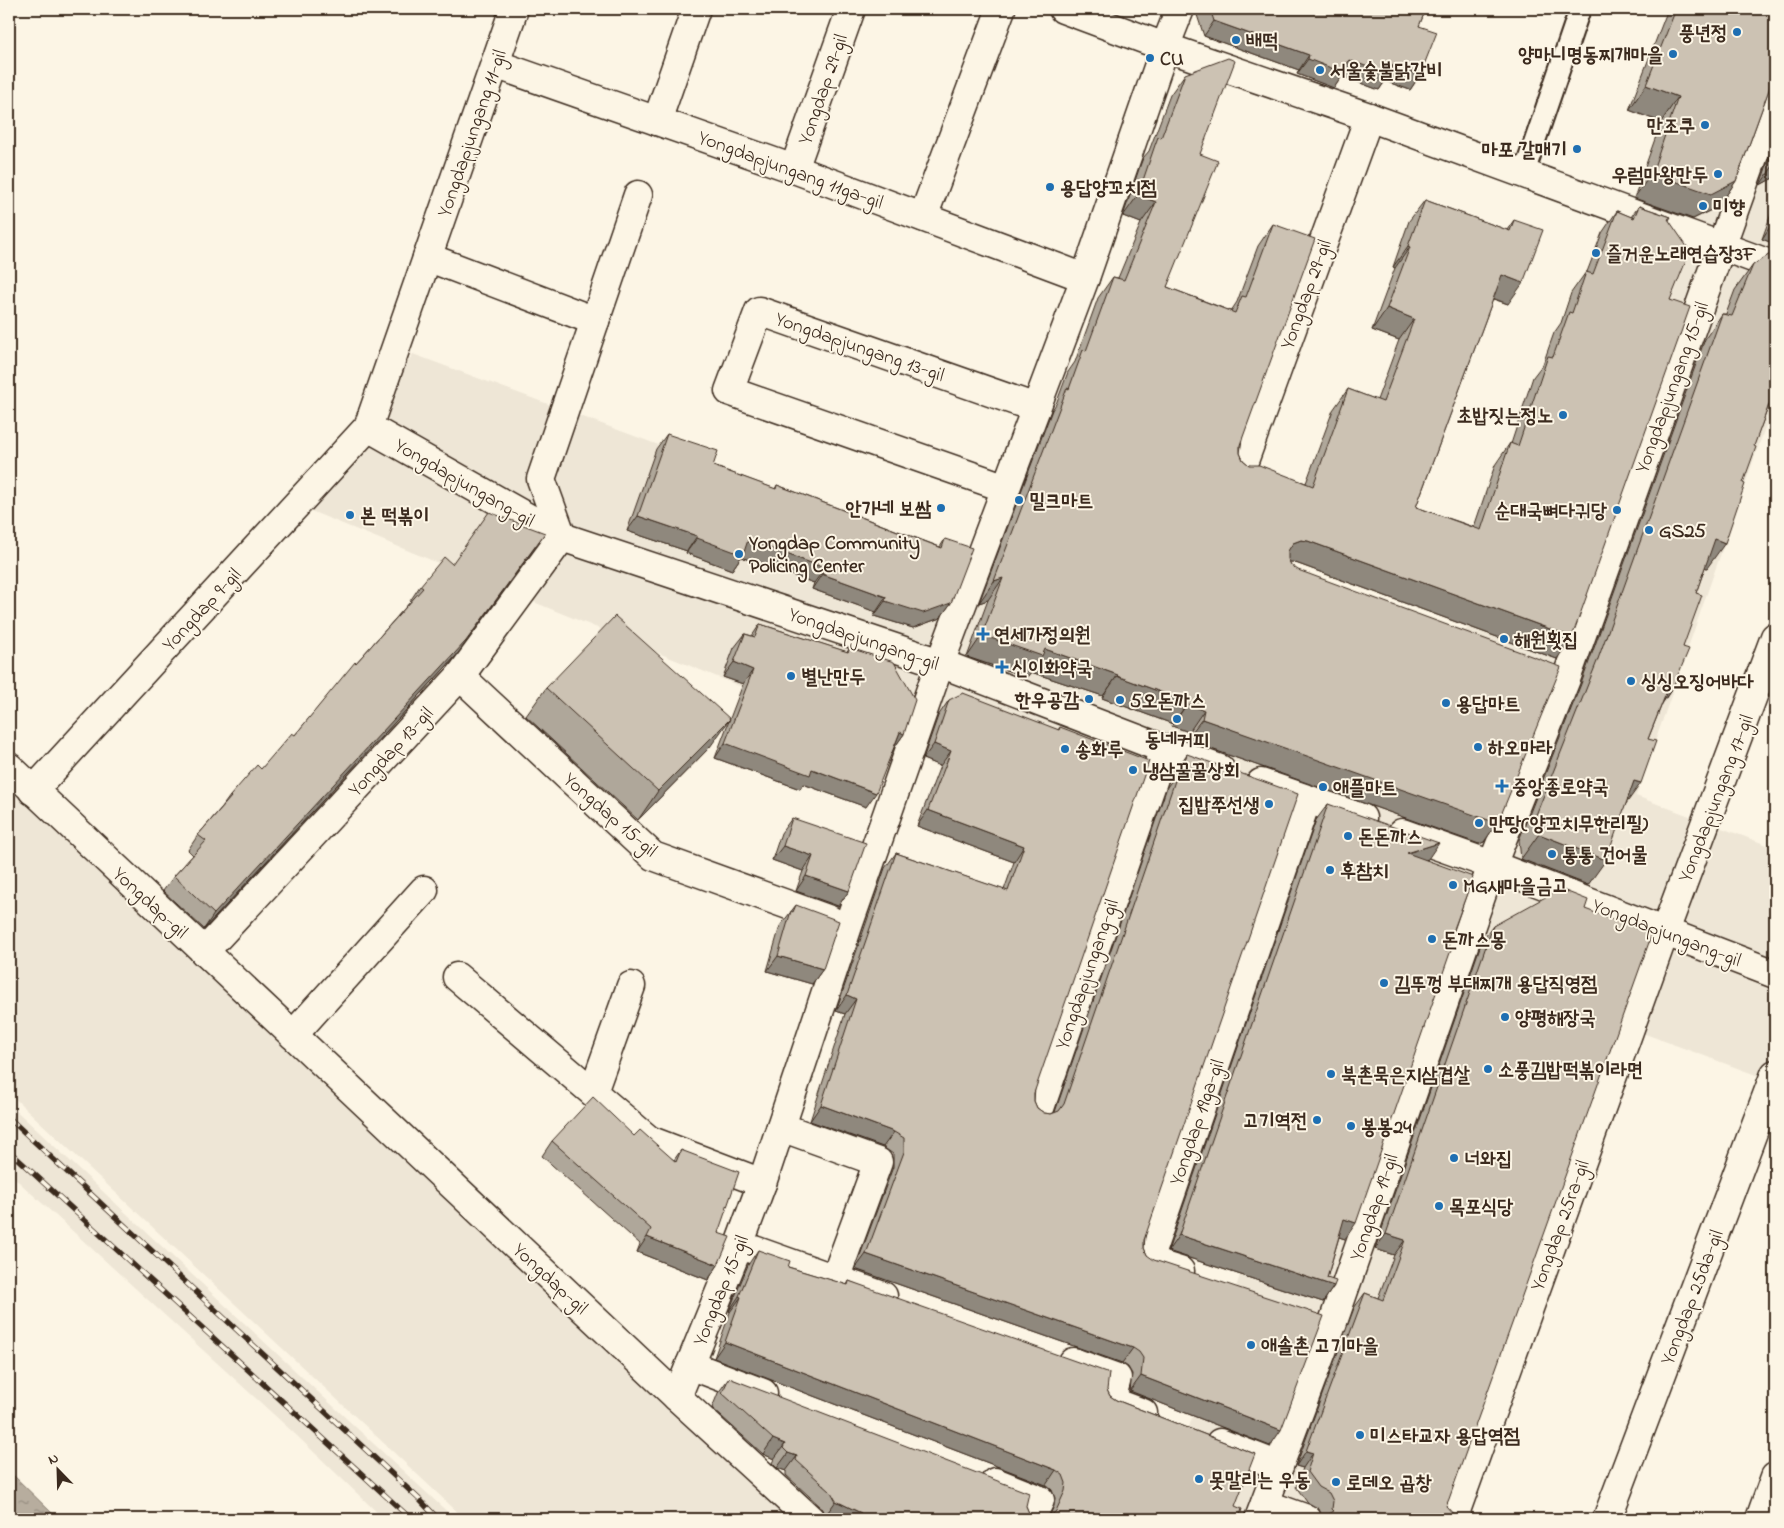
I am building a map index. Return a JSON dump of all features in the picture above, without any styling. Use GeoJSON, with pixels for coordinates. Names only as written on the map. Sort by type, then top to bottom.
{"type":"FeatureCollection","features":[{"type":"Feature","properties":{"kind":"street","name":"Yongdapjungang 11-gil"},"geometry":{"type":"LineString","coordinates":[[368,427],[514,9]]}},
{"type":"Feature","properties":{"kind":"street"},"geometry":{"type":"LineString","coordinates":[[657,121],[696,9]]}},
{"type":"Feature","properties":{"kind":"street","name":"Yongdap 29-gil"},"geometry":{"type":"LineString","coordinates":[[794,169],[851,9]]}},
{"type":"Feature","properties":{"kind":"street"},"geometry":{"type":"LineString","coordinates":[[923,217],[1001,9]]}},
{"type":"Feature","properties":{"kind":"street"},"geometry":{"type":"LineString","coordinates":[[1063,9],[1165,47],[1369,117],[1775,266]]}},
{"type":"Feature","properties":{"kind":"street"},"geometry":{"type":"LineString","coordinates":[[940,664],[1085,278],[1180,9]]}},
{"type":"Feature","properties":{"kind":"street","name":"Yongdapjungang 11ga-gil"},"geometry":{"type":"LineString","coordinates":[[495,64],[794,169],[1085,278]]}},
{"type":"Feature","properties":{"kind":"street","name":"Yongdapjungang 15-gil"},"geometry":{"type":"LineString","coordinates":[[1492,865],[1566,679],[1775,96]]}},
{"type":"Feature","properties":{"kind":"street","name":"Yongdap 29-gil"},"geometry":{"type":"LineString","coordinates":[[1240,472],[1369,117]]}},
{"type":"Feature","properties":{"kind":"street"},"geometry":{"type":"LineString","coordinates":[[427,258],[595,321],[638,195]]}},
{"type":"Feature","properties":{"kind":"street","name":"Yongdapjungang 13-gil"},"geometry":{"type":"LineString","coordinates":[[1006,488],[729,391],[759,311],[1036,408]]}},
{"type":"Feature","properties":{"kind":"street","name":"Yongdapjungang-gil"},"geometry":{"type":"LineString","coordinates":[[562,537],[541,479],[595,321]]}},
{"type":"Feature","properties":{"kind":"street","name":"Yongdapjungang-gil"},"geometry":{"type":"LineString","coordinates":[[368,427],[562,537],[940,664],[1164,749],[1492,865],[1775,974]]}},
{"type":"Feature","properties":{"kind":"street","name":"Yongdap 9-gil"},"geometry":{"type":"LineString","coordinates":[[34,791],[368,427]]}},
{"type":"Feature","properties":{"kind":"street","name":"Yongdap 13-gil"},"geometry":{"type":"LineString","coordinates":[[204,952],[460,676],[562,537]]}},
{"type":"Feature","properties":{"kind":"street","name":"Yongdapjungang 17-gil"},"geometry":{"type":"LineString","coordinates":[[1665,931],[1775,637]]}},
{"type":"Feature","properties":{"kind":"street","name":"Yongdap 15-gil"},"geometry":{"type":"LineString","coordinates":[[677,1398],[762,1183],[848,926],[940,664]]}},
{"type":"Feature","properties":{"kind":"street"},"geometry":{"type":"LineString","coordinates":[[1539,669],[1566,679]]}},
{"type":"Feature","properties":{"kind":"street","name":"Yongdap 15-gil"},"geometry":{"type":"LineString","coordinates":[[460,676],[653,856],[848,926]]}},
{"type":"Feature","properties":{"kind":"street","name":"Yongdapjungang-gil"},"geometry":{"type":"LineString","coordinates":[[1038,1114],[1164,749]]}},
{"type":"Feature","properties":{"kind":"street","name":"Yongdap-gil"},"geometry":{"type":"LineString","coordinates":[[9,768],[677,1398],[810,1519]]}},
{"type":"Feature","properties":{"kind":"street","name":"Yongdap 19ga-gil"},"geometry":{"type":"LineString","coordinates":[[1204,1279],[1148,1261],[1307,799]]}},
{"type":"Feature","properties":{"kind":"street","name":"Yongdap 19-gil"},"geometry":{"type":"LineString","coordinates":[[1262,1512],[1333,1322],[1492,865]]}},
{"type":"Feature","properties":{"kind":"street"},"geometry":{"type":"LineString","coordinates":[[293,1035],[424,890]]}},
{"type":"Feature","properties":{"kind":"street","name":"Yongdap 25ra-gil"},"geometry":{"type":"LineString","coordinates":[[1453,1519],[1665,931]]}},
{"type":"Feature","properties":{"kind":"street"},"geometry":{"type":"LineString","coordinates":[[457,976],[649,1140],[762,1183]]}},
{"type":"Feature","properties":{"kind":"street"},"geometry":{"type":"LineString","coordinates":[[593,1092],[631,986]]}},
{"type":"Feature","properties":{"kind":"street","name":"Yongdap 25da-gil"},"geometry":{"type":"LineString","coordinates":[[1607,1519],[1775,1074]]}},
{"type":"Feature","properties":{"kind":"street"},"geometry":{"type":"LineString","coordinates":[[780,1126],[878,1162],[835,1278]]}},
{"type":"Feature","properties":{"kind":"street"},"geometry":{"type":"LineString","coordinates":[[739,1244],[910,1305]]}},
{"type":"Feature","properties":{"kind":"street"},"geometry":{"type":"LineString","coordinates":[[1306,1313],[1333,1322]]}},
{"type":"Feature","properties":{"kind":"street"},"geometry":{"type":"LineString","coordinates":[[1051,1355],[1117,1378],[1111,1401],[1164,1421]]}},
{"type":"Feature","properties":{"kind":"street"},"geometry":{"type":"LineString","coordinates":[[690,1365],[782,1400]]}},
{"type":"Feature","properties":{"kind":"street"},"geometry":{"type":"LineString","coordinates":[[1200,1435],[1279,1466]]}},
{"type":"Feature","properties":{"kind":"street"},"geometry":{"type":"LineString","coordinates":[[976,1475],[1040,1500],[1031,1519]]}},
{"type":"Feature","properties":{"kind":"street"},"geometry":{"type":"LineString","coordinates":[[1760,1519],[1775,1477]]}},
{"type":"Feature","properties":{"kind":"street"},"geometry":{"type":"LineString","coordinates":[[1262,1512],[1308,1519]]}},
{"type":"Feature","properties":{"kind":"lane"},"geometry":{"type":"LineString","coordinates":[[1524,173],[1580,9]]}},
{"type":"Feature","properties":{"kind":"shaded area"},"geometry":{"type":"Polygon","coordinates":[[[1718,9],[1775,10],[1775,399],[1636,796],[1775,848],[1775,1082],[1556,1001],[1361,1519],[1158,1519],[1354,937],[311,511],[413,354],[1426,729],[1718,9]]]}},
{"type":"Feature","properties":{"kind":"shaded area"},"geometry":{"type":"Polygon","coordinates":[[[9,771],[808,1519],[465,1519],[9,1093],[9,771]]]}},
{"type":"Feature","properties":{"kind":"shaded area"},"geometry":{"type":"Polygon","coordinates":[[[9,1104],[455,1519],[384,1519],[295,1434],[9,1173],[9,1104]]]}},
{"type":"Feature","properties":{"kind":"water"},"geometry":{"type":"Polygon","coordinates":[[[9,1471],[58,1519],[9,1519],[9,1471]]]}},
{"type":"Feature","properties":{"kind":"building"},"geometry":{"type":"Polygon","coordinates":[[[1210,9],[1426,9],[1419,26],[1437,32],[1420,75],[1393,65],[1390,75],[1349,60],[1344,73],[1308,59],[1309,55],[1214,21],[1210,9]]]}},
{"type":"Feature","properties":{"kind":"building"},"geometry":{"type":"Polygon","coordinates":[[[1676,9],[1775,9],[1775,73],[1736,181],[1711,194],[1652,173],[1678,97],[1646,85],[1676,9]]]}},
{"type":"Feature","properties":{"kind":"building"},"geometry":{"type":"Polygon","coordinates":[[[1228,58],[1235,61],[1200,154],[1218,161],[1167,287],[1235,313],[1242,296],[1246,297],[1273,224],[1315,239],[1240,445],[1240,453],[1243,460],[1249,465],[1259,465],[1313,486],[1348,389],[1383,402],[1414,319],[1387,308],[1425,200],[1510,231],[1514,220],[1543,230],[1523,283],[1502,275],[1416,507],[1481,530],[1510,443],[1518,446],[1548,356],[1553,357],[1569,312],[1572,313],[1586,272],[1593,274],[1617,211],[1634,218],[1639,206],[1671,217],[1668,219],[1690,251],[1670,300],[1690,307],[1572,637],[1308,541],[1301,540],[1293,543],[1288,551],[1288,559],[1291,565],[1298,570],[1561,667],[1499,820],[1494,822],[1202,719],[1204,710],[1118,675],[1045,649],[1042,656],[982,635],[1003,578],[994,581],[1067,388],[1069,389],[1083,350],[1086,351],[1113,277],[1124,280],[1156,202],[1138,195],[1158,137],[1161,138],[1185,74],[1228,58]]]}},
{"type":"Feature","properties":{"kind":"building"},"geometry":{"type":"Polygon","coordinates":[[[1775,251],[1775,388],[1754,446],[1756,447],[1743,483],[1745,484],[1725,543],[1715,539],[1696,593],[1702,595],[1683,647],[1689,649],[1673,687],[1669,686],[1648,739],[1656,741],[1641,783],[1634,781],[1606,860],[1539,834],[1536,815],[1598,659],[1722,314],[1732,316],[1753,265],[1775,251]]]}},
{"type":"Feature","properties":{"kind":"building"},"geometry":{"type":"Polygon","coordinates":[[[667,434],[718,451],[713,466],[776,489],[777,485],[942,548],[945,539],[972,548],[951,603],[923,613],[885,601],[886,597],[822,574],[825,568],[748,540],[743,555],[697,538],[697,536],[638,516],[667,434]]]}},
{"type":"Feature","properties":{"kind":"building"},"geometry":{"type":"Polygon","coordinates":[[[489,512],[545,533],[466,641],[214,914],[174,876],[206,841],[198,835],[257,765],[261,769],[292,733],[295,735],[355,662],[423,588],[420,586],[444,557],[452,564],[489,512]]]}},
{"type":"Feature","properties":{"kind":"building"},"geometry":{"type":"Polygon","coordinates":[[[615,616],[730,719],[658,791],[546,688],[615,616]]]}},
{"type":"Feature","properties":{"kind":"building"},"geometry":{"type":"Polygon","coordinates":[[[760,624],[848,652],[850,648],[894,662],[915,700],[904,734],[900,732],[876,793],[812,769],[810,775],[725,743],[753,670],[734,662],[745,634],[755,637],[760,624]]]}},
{"type":"Feature","properties":{"kind":"building"},"geometry":{"type":"Polygon","coordinates":[[[963,693],[1059,730],[1060,727],[1149,761],[1034,1093],[1034,1101],[1037,1108],[1044,1113],[1051,1114],[1059,1111],[1064,1104],[1178,772],[1181,772],[1187,754],[1298,794],[1144,1240],[1144,1248],[1147,1255],[1154,1260],[1324,1316],[1281,1430],[1141,1376],[1143,1358],[1133,1348],[866,1254],[904,1152],[904,1138],[894,1132],[821,1105],[856,999],[847,995],[896,853],[1008,891],[1024,846],[928,810],[951,751],[934,744],[949,700],[963,693]]]}},
{"type":"Feature","properties":{"kind":"building"},"geometry":{"type":"Polygon","coordinates":[[[1328,804],[1439,843],[1407,853],[1473,877],[1446,951],[1452,947],[1356,1223],[1344,1219],[1327,1278],[1336,1281],[1334,1286],[1179,1235],[1328,804]]]}},
{"type":"Feature","properties":{"kind":"building"},"geometry":{"type":"Polygon","coordinates":[[[792,818],[866,843],[849,891],[806,876],[813,856],[783,846],[792,818]]]}},
{"type":"Feature","properties":{"kind":"building"},"geometry":{"type":"Polygon","coordinates":[[[1560,889],[1588,900],[1585,909],[1652,934],[1446,1506],[1456,1517],[1455,1519],[1321,1519],[1334,1511],[1332,1509],[1333,1501],[1329,1493],[1318,1487],[1307,1472],[1313,1453],[1306,1451],[1365,1293],[1383,1300],[1405,1240],[1386,1234],[1493,926],[1560,889]]]}},
{"type":"Feature","properties":{"kind":"building"},"geometry":{"type":"Polygon","coordinates":[[[796,905],[839,921],[823,969],[778,956],[791,911],[793,912],[796,905]]]}},
{"type":"Feature","properties":{"kind":"building"},"geometry":{"type":"Polygon","coordinates":[[[593,1097],[634,1136],[640,1130],[676,1162],[681,1150],[739,1172],[718,1233],[730,1237],[718,1265],[647,1237],[651,1229],[552,1141],[593,1097]]]}},
{"type":"Feature","properties":{"kind":"building"},"geometry":{"type":"Polygon","coordinates":[[[758,1250],[790,1261],[788,1267],[848,1285],[849,1281],[1109,1373],[1107,1390],[1110,1396],[1116,1400],[1255,1454],[1235,1506],[1242,1509],[1239,1519],[1044,1519],[1050,1517],[1056,1511],[1065,1491],[1066,1483],[1063,1475],[1056,1470],[725,1342],[741,1297],[739,1296],[758,1250]]]}},
{"type":"Feature","properties":{"kind":"building"},"geometry":{"type":"Polygon","coordinates":[[[729,1378],[1029,1493],[1026,1506],[1029,1513],[1035,1518],[1043,1519],[858,1519],[861,1513],[836,1501],[831,1492],[796,1460],[797,1456],[788,1453],[783,1448],[785,1444],[773,1439],[722,1393],[729,1378]]]}},
{"type":"Feature","properties":{"kind":"railway"},"geometry":{"type":"LineString","coordinates":[[9,1118],[420,1500],[438,1519]]}},
{"type":"Feature","properties":{"kind":"railway"},"geometry":{"type":"LineString","coordinates":[[9,1151],[411,1519]]}},
{"type":"Feature","properties":{"kind":"place","name":"풍년정"},"geometry":{"type":"Point","coordinates":[1737,32]}},
{"type":"Feature","properties":{"kind":"place","name":"배떡"},"geometry":{"type":"Point","coordinates":[1236,40]}},
{"type":"Feature","properties":{"kind":"place","name":"양마니명동찌개마을"},"geometry":{"type":"Point","coordinates":[1673,54]}},
{"type":"Feature","properties":{"kind":"place","name":"CU"},"geometry":{"type":"Point","coordinates":[1150,58]}},
{"type":"Feature","properties":{"kind":"place","name":"서울숯불닭갈비"},"geometry":{"type":"Point","coordinates":[1320,70]}},
{"type":"Feature","properties":{"kind":"place","name":"만조쿠"},"geometry":{"type":"Point","coordinates":[1705,125]}},
{"type":"Feature","properties":{"kind":"place","name":"마포 갈매기"},"geometry":{"type":"Point","coordinates":[1577,149]}},
{"type":"Feature","properties":{"kind":"place","name":"우럼마왕만두"},"geometry":{"type":"Point","coordinates":[1718,174]}},
{"type":"Feature","properties":{"kind":"place","name":"용답양꼬치점"},"geometry":{"type":"Point","coordinates":[1050,187]}},
{"type":"Feature","properties":{"kind":"place","name":"미향"},"geometry":{"type":"Point","coordinates":[1703,206]}},
{"type":"Feature","properties":{"kind":"place","name":"즐거운노래연습장3F"},"geometry":{"type":"Point","coordinates":[1596,253]}},
{"type":"Feature","properties":{"kind":"place","name":"초밥짓는정노"},"geometry":{"type":"Point","coordinates":[1563,415]}},
{"type":"Feature","properties":{"kind":"place","name":"밀크마트"},"geometry":{"type":"Point","coordinates":[1019,500]}},
{"type":"Feature","properties":{"kind":"place","name":"안가네 보쌈"},"geometry":{"type":"Point","coordinates":[941,508]}},
{"type":"Feature","properties":{"kind":"place","name":"순대국뼈다귀당"},"geometry":{"type":"Point","coordinates":[1617,510]}},
{"type":"Feature","properties":{"kind":"place","name":"본 떡볶이"},"geometry":{"type":"Point","coordinates":[350,515]}},
{"type":"Feature","properties":{"kind":"place","name":"GS25"},"geometry":{"type":"Point","coordinates":[1649,530]}},
{"type":"Feature","properties":{"kind":"place","name":"Yongdap Community Policing Center"},"geometry":{"type":"Point","coordinates":[739,554]}},
{"type":"Feature","properties":{"kind":"place","name":"연세가정의원"},"geometry":{"type":"Point","coordinates":[983,634]}},
{"type":"Feature","properties":{"kind":"place","name":"해원횟집"},"geometry":{"type":"Point","coordinates":[1504,639]}},
{"type":"Feature","properties":{"kind":"place","name":"신이화약국"},"geometry":{"type":"Point","coordinates":[1002,667]}},
{"type":"Feature","properties":{"kind":"place","name":"별난만두"},"geometry":{"type":"Point","coordinates":[791,676]}},
{"type":"Feature","properties":{"kind":"place","name":"싱싱오징어바다"},"geometry":{"type":"Point","coordinates":[1631,681]}},
{"type":"Feature","properties":{"kind":"place","name":"한우공감"},"geometry":{"type":"Point","coordinates":[1089,699]}},
{"type":"Feature","properties":{"kind":"place","name":"5오돈까스"},"geometry":{"type":"Point","coordinates":[1120,700]}},
{"type":"Feature","properties":{"kind":"place","name":"용답마트"},"geometry":{"type":"Point","coordinates":[1446,703]}},
{"type":"Feature","properties":{"kind":"place","name":"동네커피"},"geometry":{"type":"Point","coordinates":[1177,719]}},
{"type":"Feature","properties":{"kind":"place","name":"하오마라"},"geometry":{"type":"Point","coordinates":[1478,747]}},
{"type":"Feature","properties":{"kind":"place","name":"송화루"},"geometry":{"type":"Point","coordinates":[1065,749]}},
{"type":"Feature","properties":{"kind":"place","name":"냉삼꿀꿀상회"},"geometry":{"type":"Point","coordinates":[1133,770]}},
{"type":"Feature","properties":{"kind":"place","name":"중앙종로약국"},"geometry":{"type":"Point","coordinates":[1502,786]}},
{"type":"Feature","properties":{"kind":"place","name":"애플마트"},"geometry":{"type":"Point","coordinates":[1323,787]}},
{"type":"Feature","properties":{"kind":"place","name":"집밥쭈선생"},"geometry":{"type":"Point","coordinates":[1269,804]}},
{"type":"Feature","properties":{"kind":"place","name":"만땅(양꼬치무한리필)"},"geometry":{"type":"Point","coordinates":[1479,823]}},
{"type":"Feature","properties":{"kind":"place","name":"돈돈까스"},"geometry":{"type":"Point","coordinates":[1348,836]}},
{"type":"Feature","properties":{"kind":"place","name":"통통 건어물"},"geometry":{"type":"Point","coordinates":[1552,854]}},
{"type":"Feature","properties":{"kind":"place","name":"후참치"},"geometry":{"type":"Point","coordinates":[1330,870]}},
{"type":"Feature","properties":{"kind":"place","name":"MG새마을금고"},"geometry":{"type":"Point","coordinates":[1453,885]}},
{"type":"Feature","properties":{"kind":"place","name":"돈까스몽"},"geometry":{"type":"Point","coordinates":[1432,939]}},
{"type":"Feature","properties":{"kind":"place","name":"김뚜껑 부대찌개 용답직영점"},"geometry":{"type":"Point","coordinates":[1384,983]}},
{"type":"Feature","properties":{"kind":"place","name":"양평해장국"},"geometry":{"type":"Point","coordinates":[1505,1017]}},
{"type":"Feature","properties":{"kind":"place","name":"소풍김밥떡볶이라면"},"geometry":{"type":"Point","coordinates":[1488,1069]}},
{"type":"Feature","properties":{"kind":"place","name":"북촌묵은지삼겹살"},"geometry":{"type":"Point","coordinates":[1331,1074]}},
{"type":"Feature","properties":{"kind":"place","name":"고기역전"},"geometry":{"type":"Point","coordinates":[1317,1120]}},
{"type":"Feature","properties":{"kind":"place","name":"봉봉24"},"geometry":{"type":"Point","coordinates":[1351,1126]}},
{"type":"Feature","properties":{"kind":"place","name":"너와집"},"geometry":{"type":"Point","coordinates":[1454,1158]}},
{"type":"Feature","properties":{"kind":"place","name":"목포식당"},"geometry":{"type":"Point","coordinates":[1439,1206]}},
{"type":"Feature","properties":{"kind":"place","name":"애솔촌 고기마을"},"geometry":{"type":"Point","coordinates":[1251,1345]}},
{"type":"Feature","properties":{"kind":"place","name":"미스타교자 용답역점"},"geometry":{"type":"Point","coordinates":[1360,1435]}},
{"type":"Feature","properties":{"kind":"place","name":"못말리는 우동"},"geometry":{"type":"Point","coordinates":[1199,1479]}},
{"type":"Feature","properties":{"kind":"place","name":"로데오 곱창"},"geometry":{"type":"Point","coordinates":[1336,1482]}}]}
